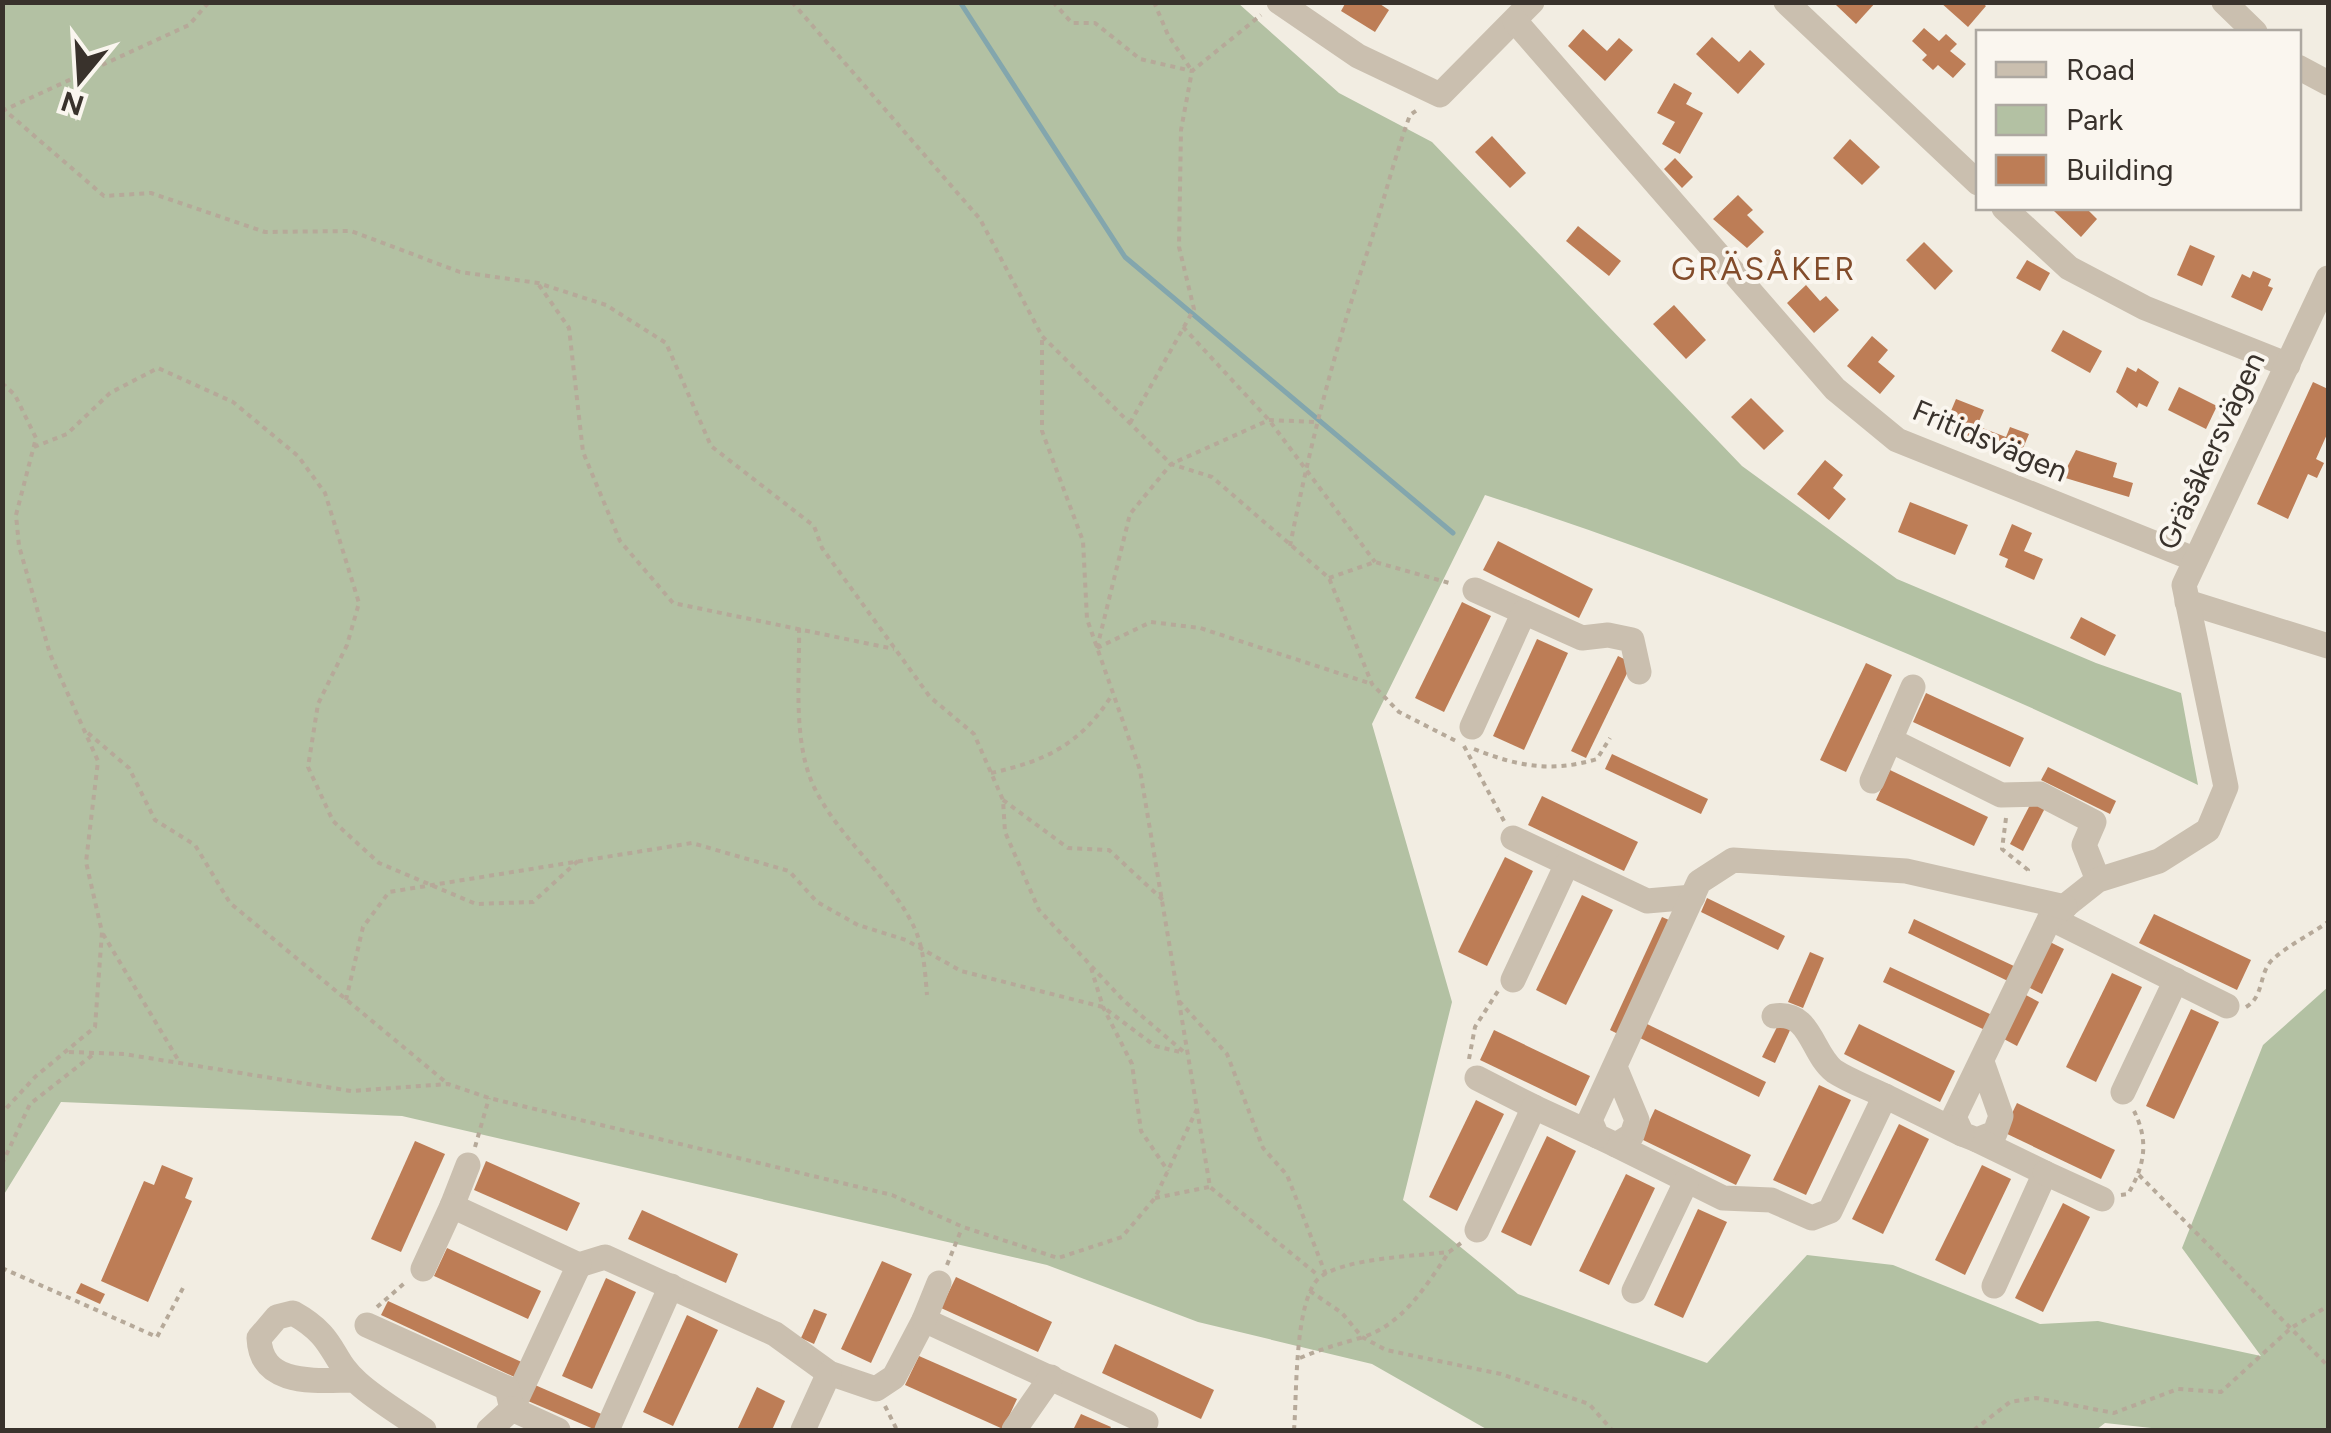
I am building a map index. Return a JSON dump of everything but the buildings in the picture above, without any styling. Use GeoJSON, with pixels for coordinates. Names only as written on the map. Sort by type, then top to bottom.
{"type":"FeatureCollection","features":[{"type":"Feature","properties":{"kind":"street"},"geometry":{"type":"LineString","coordinates":[[1786,2],[1976,181]]}},
{"type":"Feature","properties":{"kind":"street"},"geometry":{"type":"LineString","coordinates":[[2224,2],[2253,30]]}},
{"type":"Feature","properties":{"kind":"street"},"geometry":{"type":"LineString","coordinates":[[1270,8],[1386,72],[1440,94],[1523,12]]}},
{"type":"Feature","properties":{"kind":"street","name":"Fritidsvägen"},"geometry":{"type":"LineString","coordinates":[[1523,12],[1836,389],[1897,440],[2194,560]]}},
{"type":"Feature","properties":{"kind":"street"},"geometry":{"type":"LineString","coordinates":[[2301,70],[2328,83]]}},
{"type":"Feature","properties":{"kind":"street"},"geometry":{"type":"LineString","coordinates":[[2006,210],[2069,268],[2145,308],[2288,365]]}},
{"type":"Feature","properties":{"kind":"street","name":"Gräsåkersvägen"},"geometry":{"type":"LineString","coordinates":[[1970,1137],[1954,1117],[2057,912],[2098,880],[2160,861],[2208,830],[2226,787],[2184,585],[2288,365],[2318,328],[2328,278]]}},
{"type":"Feature","properties":{"kind":"street"},"geometry":{"type":"LineString","coordinates":[[1476,590],[1582,638],[1608,635],[1632,640],[1639,672]]}},
{"type":"Feature","properties":{"kind":"street"},"geometry":{"type":"LineString","coordinates":[[2187,602],[2328,646]]}},
{"type":"Feature","properties":{"kind":"street"},"geometry":{"type":"LineString","coordinates":[[1468,736],[1524,612]]}},
{"type":"Feature","properties":{"kind":"street"},"geometry":{"type":"LineString","coordinates":[[1872,781],[1913,686]]}},
{"type":"Feature","properties":{"kind":"street"},"geometry":{"type":"LineString","coordinates":[[1890,740],[2002,795],[2040,794],[2094,822],[2084,845],[2098,880]]}},
{"type":"Feature","properties":{"kind":"street"},"geometry":{"type":"LineString","coordinates":[[1513,838],[1647,902],[1692,897]]}},
{"type":"Feature","properties":{"kind":"street"},"geometry":{"type":"LineString","coordinates":[[1606,1141],[1590,1120],[1699,882],[1733,860],[1906,871],[2017,896],[2057,912],[2227,1006]]}},
{"type":"Feature","properties":{"kind":"street"},"geometry":{"type":"LineString","coordinates":[[1513,980],[1567,864]]}},
{"type":"Feature","properties":{"kind":"street"},"geometry":{"type":"LineString","coordinates":[[2124,1092],[2176,980]]}},
{"type":"Feature","properties":{"kind":"street"},"geometry":{"type":"LineString","coordinates":[[1774,1016],[1785,1014],[1801,1021],[1834,1071],[2102,1199]]}},
{"type":"Feature","properties":{"kind":"street"},"geometry":{"type":"LineString","coordinates":[[1970,1137],[1995,1134],[2001,1116],[1982,1062]]}},
{"type":"Feature","properties":{"kind":"street"},"geometry":{"type":"LineString","coordinates":[[1606,1141],[1632,1134],[1637,1120],[1615,1067]]}},
{"type":"Feature","properties":{"kind":"street"},"geometry":{"type":"LineString","coordinates":[[1477,1078],[1723,1198],[1771,1200],[1812,1218],[1830,1211],[1885,1096]]}},
{"type":"Feature","properties":{"kind":"street"},"geometry":{"type":"LineString","coordinates":[[1477,1230],[1534,1107]]}},
{"type":"Feature","properties":{"kind":"street"},"geometry":{"type":"LineString","coordinates":[[423,1269],[468,1165]]}},
{"type":"Feature","properties":{"kind":"street"},"geometry":{"type":"LineString","coordinates":[[1994,1286],[2045,1173]]}},
{"type":"Feature","properties":{"kind":"street"},"geometry":{"type":"LineString","coordinates":[[1634,1292],[1687,1180]]}},
{"type":"Feature","properties":{"kind":"street"},"geometry":{"type":"LineString","coordinates":[[452,1206],[579,1265],[605,1258],[671,1286],[775,1334],[830,1373],[876,1388],[894,1377],[939,1283]]}},
{"type":"Feature","properties":{"kind":"street"},"geometry":{"type":"LineString","coordinates":[[489,1430],[512,1409],[579,1265]]}},
{"type":"Feature","properties":{"kind":"street"},"geometry":{"type":"LineString","coordinates":[[607,1430],[671,1286]]}},
{"type":"Feature","properties":{"kind":"street"},"geometry":{"type":"LineString","coordinates":[[924,1320],[1152,1428]]}},
{"type":"Feature","properties":{"kind":"street"},"geometry":{"type":"LineString","coordinates":[[367,1324],[506,1388],[512,1409],[558,1430]]}},
{"type":"Feature","properties":{"kind":"street"},"geometry":{"type":"LineString","coordinates":[[804,1430],[830,1373]]}},
{"type":"Feature","properties":{"kind":"street"},"geometry":{"type":"LineString","coordinates":[[1014,1430],[1051,1377]]}},
{"type":"Feature","properties":{"kind":"street"},"geometry":{"type":"LineString","coordinates":[[354,1380],[424,1430]]}},
{"type":"Feature","properties":{"kind":"path"},"geometry":{"type":"LineString","coordinates":[[209,2],[189,25],[4,109],[104,196],[151,193],[265,232],[351,231],[460,272],[538,283],[606,305],[666,342],[711,446],[814,526],[822,548],[930,697],[974,734],[1003,800],[1005,832],[1039,910],[1123,1000],[1185,1053]]}},
{"type":"Feature","properties":{"kind":"path"},"geometry":{"type":"LineString","coordinates":[[792,2],[980,219],[1042,336],[1171,464],[1212,477],[1329,578],[1372,684],[1399,712],[1468,736],[1514,765],[1568,768],[1597,759],[1610,738]]}},
{"type":"Feature","properties":{"kind":"path"},"geometry":{"type":"LineString","coordinates":[[1053,2],[1072,23],[1095,23],[1140,59],[1192,71]]}},
{"type":"Feature","properties":{"kind":"path"},"geometry":{"type":"LineString","coordinates":[[1154,2],[1168,35],[1192,71]]}},
{"type":"Feature","properties":{"kind":"path"},"geometry":{"type":"LineString","coordinates":[[1130,422],[1194,310],[1180,247],[1181,130],[1192,71],[1270,8]]}},
{"type":"Feature","properties":{"kind":"path"},"geometry":{"type":"LineString","coordinates":[[1290,546],[1316,422],[1398,147],[1410,115],[1440,94]]}},
{"type":"Feature","properties":{"kind":"path"},"geometry":{"type":"LineString","coordinates":[[538,283],[569,328],[583,452],[620,541],[673,603],[894,649]]}},
{"type":"Feature","properties":{"kind":"path"},"geometry":{"type":"LineString","coordinates":[[1183,327],[1269,420],[1376,562]]}},
{"type":"Feature","properties":{"kind":"path"},"geometry":{"type":"LineString","coordinates":[[1042,336],[1042,431],[1083,541],[1087,619],[1140,770],[1210,1187],[1323,1276]]}},
{"type":"Feature","properties":{"kind":"path"},"geometry":{"type":"LineString","coordinates":[[34,447],[66,434],[110,392],[158,368],[233,402],[298,456],[325,494],[359,603],[347,645],[318,704],[308,766],[333,821],[379,863],[476,904],[533,902],[579,860]]}},
{"type":"Feature","properties":{"kind":"path"},"geometry":{"type":"LineString","coordinates":[[2,383],[15,394],[36,438],[16,515],[19,546],[50,654],[98,761],[86,862],[102,932],[94,1027],[34,1078],[2,1113]]}},
{"type":"Feature","properties":{"kind":"path"},"geometry":{"type":"LineString","coordinates":[[1097,648],[1130,514],[1171,464],[1269,420],[1316,422]]}},
{"type":"Feature","properties":{"kind":"path"},"geometry":{"type":"LineString","coordinates":[[1329,578],[1376,562],[1476,590]]}},
{"type":"Feature","properties":{"kind":"path"},"geometry":{"type":"LineString","coordinates":[[1097,648],[1151,622],[1200,628],[1372,684]]}},
{"type":"Feature","properties":{"kind":"path"},"geometry":{"type":"LineString","coordinates":[[798,628],[802,738],[813,786],[836,824],[913,924],[922,949],[927,995]]}},
{"type":"Feature","properties":{"kind":"path"},"geometry":{"type":"LineString","coordinates":[[991,773],[1038,762],[1094,722],[1112,695]]}},
{"type":"Feature","properties":{"kind":"path"},"geometry":{"type":"LineString","coordinates":[[84,729],[129,768],[156,820],[195,845],[230,903],[448,1084],[489,1098],[892,1195],[962,1226],[1058,1258],[1122,1237],[1155,1198],[1197,1109]]}},
{"type":"Feature","properties":{"kind":"path"},"geometry":{"type":"LineString","coordinates":[[1468,736],[1513,838]]}},
{"type":"Feature","properties":{"kind":"path"},"geometry":{"type":"LineString","coordinates":[[2002,795],[2008,812],[2002,849],[2028,870],[2017,896]]}},
{"type":"Feature","properties":{"kind":"path"},"geometry":{"type":"LineString","coordinates":[[1003,800],[1068,848],[1109,850],[1163,900]]}},
{"type":"Feature","properties":{"kind":"path"},"geometry":{"type":"LineString","coordinates":[[346,1000],[363,927],[390,892],[692,843],[789,870],[817,902],[858,926],[922,949],[962,971],[1103,1007],[1155,1046],[1185,1053]]}},
{"type":"Feature","properties":{"kind":"path"},"geometry":{"type":"LineString","coordinates":[[2227,1006],[2250,1008],[2263,988],[2272,960],[2328,922]]}},
{"type":"Feature","properties":{"kind":"path"},"geometry":{"type":"LineString","coordinates":[[102,932],[180,1063]]}},
{"type":"Feature","properties":{"kind":"path"},"geometry":{"type":"LineString","coordinates":[[1090,964],[1103,1007],[1132,1064],[1141,1131],[1168,1171]]}},
{"type":"Feature","properties":{"kind":"path"},"geometry":{"type":"LineString","coordinates":[[1477,1078],[1467,1073],[1475,1028],[1496,992],[1513,980]]}},
{"type":"Feature","properties":{"kind":"path"},"geometry":{"type":"LineString","coordinates":[[1178,1001],[1227,1054],[1264,1148],[1286,1176],[1323,1276]]}},
{"type":"Feature","properties":{"kind":"path"},"geometry":{"type":"LineString","coordinates":[[69,1052],[180,1063],[351,1091],[448,1084]]}},
{"type":"Feature","properties":{"kind":"path"},"geometry":{"type":"LineString","coordinates":[[2,1164],[30,1104],[95,1053]]}},
{"type":"Feature","properties":{"kind":"path"},"geometry":{"type":"LineString","coordinates":[[2102,1199],[2128,1194],[2139,1175],[2145,1150],[2142,1128],[2124,1092]]}},
{"type":"Feature","properties":{"kind":"path"},"geometry":{"type":"LineString","coordinates":[[479,1137],[489,1098]]}},
{"type":"Feature","properties":{"kind":"path"},"geometry":{"type":"LineString","coordinates":[[2139,1175],[2328,1366]]}},
{"type":"Feature","properties":{"kind":"path"},"geometry":{"type":"LineString","coordinates":[[1155,1198],[1210,1187]]}},
{"type":"Feature","properties":{"kind":"path"},"geometry":{"type":"LineString","coordinates":[[939,1283],[962,1226]]}},
{"type":"Feature","properties":{"kind":"path"},"geometry":{"type":"LineString","coordinates":[[1300,1358],[1339,1341],[1362,1338],[1405,1312],[1449,1252],[1477,1230]]}},
{"type":"Feature","properties":{"kind":"path"},"geometry":{"type":"LineString","coordinates":[[1286,1430],[1295,1430],[1310,1291],[1323,1276],[1359,1264],[1449,1252]]}},
{"type":"Feature","properties":{"kind":"path"},"geometry":{"type":"LineString","coordinates":[[2,1268],[156,1338],[183,1288]]}},
{"type":"Feature","properties":{"kind":"path"},"geometry":{"type":"LineString","coordinates":[[1310,1291],[1342,1313],[1362,1338],[1386,1350],[1502,1374],[1589,1404],[1612,1430]]}},
{"type":"Feature","properties":{"kind":"path"},"geometry":{"type":"LineString","coordinates":[[1974,1430],[2010,1402],[2036,1398],[2114,1412],[2178,1389],[2221,1392],[2291,1328],[2328,1306]]}},
{"type":"Feature","properties":{"kind":"green space"},"geometry":{"type":"Polygon","coordinates":[[[3,2],[1238,3],[1339,93],[1432,142],[1742,466],[1897,579],[2096,663],[2181,693],[2198,785],[1846,628],[1667,558],[1485,495],[1372,724],[1452,1002],[1403,1200],[1518,1294],[1707,1363],[1807,1255],[1893,1265],[2040,1324],[2098,1321],[2261,1356],[2182,1248],[2263,1045],[2328,987],[2328,1430],[2170,1430],[2105,1423],[2096,1430],[1488,1430],[1372,1364],[1198,1322],[1047,1265],[402,1116],[61,1102],[3,1196],[3,2]]]}},
{"type":"Feature","properties":{"kind":"waterway"},"geometry":{"type":"LineString","coordinates":[[960,2],[1125,257],[1453,533]]}},
{"type":"Feature","properties":{"kind":"district","name":"GRÄSÅKER"},"geometry":{"type":"Point","coordinates":[1764,269]}}]}
